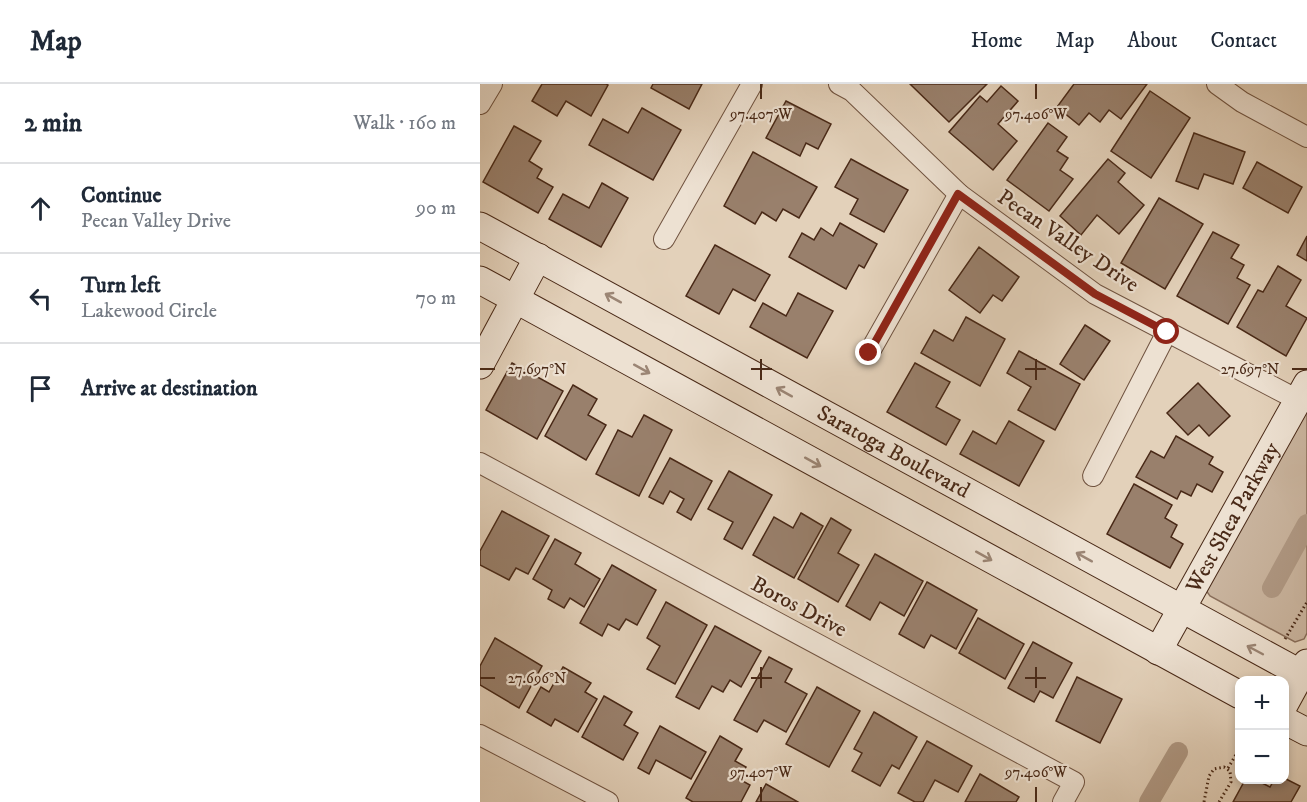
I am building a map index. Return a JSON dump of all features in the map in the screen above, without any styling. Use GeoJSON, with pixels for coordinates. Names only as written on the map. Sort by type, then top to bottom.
{"type":"FeatureCollection","features":[{"type":"Feature","properties":{"kind":"main road","name":"Saratoga Boulevard"},"geometry":{"type":"LineString","coordinates":[[480,225],[1180,610],[1305,671]]}},
{"type":"Feature","properties":{"kind":"main road"},"geometry":{"type":"LineString","coordinates":[[480,365],[538,257]]}},
{"type":"Feature","properties":{"kind":"main road","name":"Saratoga Boulevard"},"geometry":{"type":"LineString","coordinates":[[480,280],[1235,693]]}},
{"type":"Feature","properties":{"kind":"main road","name":"West Shea Parkway"},"geometry":{"type":"LineString","coordinates":[[1158,651],[1303,392]]}},
{"type":"Feature","properties":{"kind":"main road"},"geometry":{"type":"LineString","coordinates":[[1289,697],[1305,671]]}},
{"type":"Feature","properties":{"kind":"main road"},"geometry":{"type":"LineString","coordinates":[[1289,723],[1307,732]]}},
{"type":"Feature","properties":{"kind":"street"},"geometry":{"type":"LineString","coordinates":[[480,104],[492,84]]}},
{"type":"Feature","properties":{"kind":"street"},"geometry":{"type":"LineString","coordinates":[[664,239],[752,84]]}},
{"type":"Feature","properties":{"kind":"street","name":"Pecan Valley Drive"},"geometry":{"type":"LineString","coordinates":[[839,84],[852,91],[958,194],[1095,294],[1167,332],[1303,392]]}},
{"type":"Feature","properties":{"kind":"street"},"geometry":{"type":"LineString","coordinates":[[1217,84],[1242,102],[1307,136]]}},
{"type":"Feature","properties":{"kind":"street"},"geometry":{"type":"LineString","coordinates":[[869,353],[958,194]]}},
{"type":"Feature","properties":{"kind":"street"},"geometry":{"type":"LineString","coordinates":[[1093,476],[1167,332]]}},
{"type":"Feature","properties":{"kind":"street","name":"Boros Drive"},"geometry":{"type":"LineString","coordinates":[[480,464],[1074,782],[1063,802]]}},
{"type":"Feature","properties":{"kind":"street"},"geometry":{"type":"LineString","coordinates":[[480,735],[608,802]]}},
{"type":"Feature","properties":{"kind":"path"},"geometry":{"type":"LineString","coordinates":[[1285,639],[1307,602]]}},
{"type":"Feature","properties":{"kind":"path"},"geometry":{"type":"LineString","coordinates":[[1219,802],[1232,782],[1228,768],[1235,755]]}},
{"type":"Feature","properties":{"kind":"path"},"geometry":{"type":"LineString","coordinates":[[1204,802],[1209,776],[1214,769],[1228,768]]}},
{"type":"Feature","properties":{"kind":"shaded area"},"geometry":{"type":"Polygon","coordinates":[[[1307,407],[1307,633],[1304,639],[1295,642],[1210,596],[1205,589],[1307,407]]]}},
{"type":"Feature","properties":{"kind":"building"},"geometry":{"type":"Polygon","coordinates":[[[542,84],[608,85],[591,116],[566,101],[557,116],[532,101],[542,84]]]}},
{"type":"Feature","properties":{"kind":"building"},"geometry":{"type":"Polygon","coordinates":[[[653,84],[702,84],[689,109],[651,88],[653,84]]]}},
{"type":"Feature","properties":{"kind":"building"},"geometry":{"type":"Polygon","coordinates":[[[910,84],[987,84],[949,122],[910,84]]]}},
{"type":"Feature","properties":{"kind":"building"},"geometry":{"type":"Polygon","coordinates":[[[1074,84],[1147,84],[1121,119],[1109,110],[1100,122],[1089,113],[1079,125],[1057,107],[1074,84]]]}},
{"type":"Feature","properties":{"kind":"building"},"geometry":{"type":"Polygon","coordinates":[[[1001,86],[1018,101],[998,124],[1017,141],[993,170],[949,132],[980,96],[987,102],[1001,86]]]}},
{"type":"Feature","properties":{"kind":"building"},"geometry":{"type":"Polygon","coordinates":[[[1150,91],[1190,118],[1151,178],[1111,151],[1150,91]]]}},
{"type":"Feature","properties":{"kind":"building"},"geometry":{"type":"Polygon","coordinates":[[[786,101],[831,124],[818,149],[806,143],[800,156],[766,138],[786,101]]]}},
{"type":"Feature","properties":{"kind":"building"},"geometry":{"type":"Polygon","coordinates":[[[642,108],[681,130],[653,180],[589,145],[603,119],[628,133],[642,108]]]}},
{"type":"Feature","properties":{"kind":"building"},"geometry":{"type":"Polygon","coordinates":[[[1048,123],[1067,137],[1057,151],[1068,158],[1060,170],[1073,179],[1049,211],[1007,180],[1048,123]]]}},
{"type":"Feature","properties":{"kind":"building"},"geometry":{"type":"Polygon","coordinates":[[[514,126],[541,141],[529,161],[542,169],[537,178],[553,187],[538,213],[483,182],[514,126]]]}},
{"type":"Feature","properties":{"kind":"building"},"geometry":{"type":"Polygon","coordinates":[[[1194,133],[1245,152],[1233,184],[1204,174],[1198,189],[1176,181],[1194,133]]]}},
{"type":"Feature","properties":{"kind":"building"},"geometry":{"type":"Polygon","coordinates":[[[753,152],[817,187],[799,218],[783,209],[776,221],[762,212],[755,224],[724,206],[753,152]]]}},
{"type":"Feature","properties":{"kind":"building"},"geometry":{"type":"Polygon","coordinates":[[[851,159],[908,190],[884,232],[850,214],[858,199],[835,187],[851,159]]]}},
{"type":"Feature","properties":{"kind":"building"},"geometry":{"type":"Polygon","coordinates":[[[1108,159],[1125,173],[1118,182],[1144,205],[1119,234],[1097,215],[1081,235],[1060,216],[1108,159]]]}},
{"type":"Feature","properties":{"kind":"building"},"geometry":{"type":"Polygon","coordinates":[[[1257,162],[1302,187],[1288,213],[1243,188],[1257,162]]]}},
{"type":"Feature","properties":{"kind":"building"},"geometry":{"type":"Polygon","coordinates":[[[602,183],[628,198],[601,247],[549,219],[563,194],[589,208],[602,183]]]}},
{"type":"Feature","properties":{"kind":"building"},"geometry":{"type":"Polygon","coordinates":[[[1159,198],[1203,224],[1165,289],[1121,263],[1159,198]]]}},
{"type":"Feature","properties":{"kind":"building"},"geometry":{"type":"Polygon","coordinates":[[[840,223],[877,244],[864,268],[859,265],[846,289],[789,257],[802,233],[814,240],[821,228],[833,236],[840,223]]]}},
{"type":"Feature","properties":{"kind":"building"},"geometry":{"type":"Polygon","coordinates":[[[1213,232],[1239,245],[1231,258],[1244,265],[1237,278],[1250,285],[1228,324],[1177,296],[1213,232]]]}},
{"type":"Feature","properties":{"kind":"building"},"geometry":{"type":"Polygon","coordinates":[[[1307,236],[1307,261],[1297,255],[1307,236]]]}},
{"type":"Feature","properties":{"kind":"building"},"geometry":{"type":"Polygon","coordinates":[[[715,245],[770,275],[755,301],[733,289],[719,314],[686,296],[715,245]]]}},
{"type":"Feature","properties":{"kind":"building"},"geometry":{"type":"Polygon","coordinates":[[[979,247],[1019,277],[1002,301],[993,295],[980,313],[949,290],[979,247]]]}},
{"type":"Feature","properties":{"kind":"building"},"geometry":{"type":"Polygon","coordinates":[[[1278,266],[1301,280],[1286,306],[1307,318],[1286,356],[1237,327],[1258,290],[1263,292],[1278,266]]]}},
{"type":"Feature","properties":{"kind":"building"},"geometry":{"type":"Polygon","coordinates":[[[798,293],[833,311],[807,358],[750,327],[763,303],[786,316],[798,293]]]}},
{"type":"Feature","properties":{"kind":"building"},"geometry":{"type":"Polygon","coordinates":[[[966,317],[1005,339],[980,386],[921,353],[934,330],[953,341],[966,317]]]}},
{"type":"Feature","properties":{"kind":"building"},"geometry":{"type":"Polygon","coordinates":[[[1085,325],[1110,341],[1084,380],[1060,364],[1085,325]]]}},
{"type":"Feature","properties":{"kind":"building"},"geometry":{"type":"Polygon","coordinates":[[[1019,351],[1080,384],[1055,430],[1018,410],[1031,387],[1007,373],[1019,351]]]}},
{"type":"Feature","properties":{"kind":"building"},"geometry":{"type":"Polygon","coordinates":[[[512,363],[563,391],[537,439],[486,410],[512,363]]]}},
{"type":"Feature","properties":{"kind":"building"},"geometry":{"type":"Polygon","coordinates":[[[915,363],[950,382],[936,407],[960,420],[946,445],[887,412],[915,363]]]}},
{"type":"Feature","properties":{"kind":"building"},"geometry":{"type":"Polygon","coordinates":[[[1198,383],[1230,416],[1209,436],[1199,425],[1188,435],[1167,413],[1198,383]]]}},
{"type":"Feature","properties":{"kind":"building"},"geometry":{"type":"Polygon","coordinates":[[[573,385],[597,399],[588,415],[606,425],[586,460],[545,436],[573,385]]]}},
{"type":"Feature","properties":{"kind":"building"},"geometry":{"type":"Polygon","coordinates":[[[644,415],[672,430],[639,496],[596,474],[618,430],[632,437],[644,415]]]}},
{"type":"Feature","properties":{"kind":"building"},"geometry":{"type":"Polygon","coordinates":[[[1009,421],[1044,441],[1019,486],[960,454],[973,431],[996,444],[1009,421]]]}},
{"type":"Feature","properties":{"kind":"building"},"geometry":{"type":"Polygon","coordinates":[[[1176,436],[1213,457],[1209,464],[1223,472],[1212,492],[1197,484],[1191,496],[1181,491],[1177,499],[1136,477],[1151,451],[1164,458],[1176,436]]]}},
{"type":"Feature","properties":{"kind":"building"},"geometry":{"type":"Polygon","coordinates":[[[670,458],[712,481],[691,520],[677,512],[684,499],[670,491],[663,504],[649,497],[670,458]]]}},
{"type":"Feature","properties":{"kind":"building"},"geometry":{"type":"Polygon","coordinates":[[[729,471],[772,495],[742,549],[724,539],[733,522],[708,509],[729,471]]]}},
{"type":"Feature","properties":{"kind":"building"},"geometry":{"type":"Polygon","coordinates":[[[1134,484],[1172,505],[1165,518],[1177,525],[1171,537],[1183,544],[1170,568],[1107,534],[1134,484]]]}},
{"type":"Feature","properties":{"kind":"building"},"geometry":{"type":"Polygon","coordinates":[[[502,511],[549,536],[528,574],[516,568],[509,580],[480,565],[480,551],[502,511]]]}},
{"type":"Feature","properties":{"kind":"building"},"geometry":{"type":"Polygon","coordinates":[[[801,513],[823,526],[794,578],[753,555],[774,517],[793,528],[801,513]]]}},
{"type":"Feature","properties":{"kind":"building"},"geometry":{"type":"Polygon","coordinates":[[[831,518],[851,530],[838,553],[859,565],[838,602],[798,579],[831,518]]]}},
{"type":"Feature","properties":{"kind":"building"},"geometry":{"type":"Polygon","coordinates":[[[555,539],[581,553],[575,564],[600,579],[584,607],[570,598],[564,608],[548,599],[552,590],[533,579],[555,539]]]}},
{"type":"Feature","properties":{"kind":"building"},"geometry":{"type":"Polygon","coordinates":[[[875,554],[923,581],[904,616],[880,602],[870,620],[846,606],[875,554]]]}},
{"type":"Feature","properties":{"kind":"building"},"geometry":{"type":"Polygon","coordinates":[[[612,565],[656,590],[637,625],[626,619],[619,630],[608,624],[602,636],[580,623],[612,565]]]}},
{"type":"Feature","properties":{"kind":"building"},"geometry":{"type":"Polygon","coordinates":[[[927,582],[977,610],[956,649],[931,635],[924,648],[899,634],[927,582]]]}},
{"type":"Feature","properties":{"kind":"building"},"geometry":{"type":"Polygon","coordinates":[[[666,602],[707,625],[675,684],[647,669],[660,646],[647,638],[666,602]]]}},
{"type":"Feature","properties":{"kind":"building"},"geometry":{"type":"Polygon","coordinates":[[[978,618],[1024,644],[1005,679],[959,653],[978,618]]]}},
{"type":"Feature","properties":{"kind":"building"},"geometry":{"type":"Polygon","coordinates":[[[715,626],[761,651],[741,687],[730,680],[723,692],[712,686],[699,709],[676,697],[715,626]]]}},
{"type":"Feature","properties":{"kind":"building"},"geometry":{"type":"Polygon","coordinates":[[[495,638],[542,666],[519,708],[480,685],[480,666],[495,638]]]}},
{"type":"Feature","properties":{"kind":"building"},"geometry":{"type":"Polygon","coordinates":[[[1033,642],[1072,663],[1053,698],[1040,691],[1034,702],[1008,688],[1033,642]]]}},
{"type":"Feature","properties":{"kind":"building"},"geometry":{"type":"Polygon","coordinates":[[[769,657],[792,669],[785,682],[807,694],[786,732],[764,720],[757,732],[734,720],[769,657]]]}},
{"type":"Feature","properties":{"kind":"building"},"geometry":{"type":"Polygon","coordinates":[[[563,667],[591,683],[585,692],[597,699],[578,732],[555,719],[551,726],[527,712],[541,687],[549,692],[563,667]]]}},
{"type":"Feature","properties":{"kind":"building"},"geometry":{"type":"Polygon","coordinates":[[[1077,677],[1122,699],[1100,743],[1056,721],[1077,677]]]}},
{"type":"Feature","properties":{"kind":"building"},"geometry":{"type":"Polygon","coordinates":[[[817,687],[860,711],[829,767],[786,744],[817,687]]]}},
{"type":"Feature","properties":{"kind":"building"},"geometry":{"type":"Polygon","coordinates":[[[604,696],[632,712],[624,725],[638,733],[623,760],[582,737],[604,696]]]}},
{"type":"Feature","properties":{"kind":"building"},"geometry":{"type":"Polygon","coordinates":[[[874,712],[917,737],[899,769],[892,765],[880,786],[852,771],[862,753],[854,749],[874,712]]]}},
{"type":"Feature","properties":{"kind":"building"},"geometry":{"type":"Polygon","coordinates":[[[660,726],[706,752],[691,779],[656,760],[649,774],[638,768],[660,726]]]}},
{"type":"Feature","properties":{"kind":"building"},"geometry":{"type":"Polygon","coordinates":[[[720,736],[742,749],[735,761],[746,767],[739,779],[750,785],[741,802],[693,802],[686,798],[720,736]]]}},
{"type":"Feature","properties":{"kind":"building"},"geometry":{"type":"Polygon","coordinates":[[[927,741],[972,766],[958,792],[935,780],[923,802],[915,802],[898,793],[927,741]]]}},
{"type":"Feature","properties":{"kind":"building"},"geometry":{"type":"Polygon","coordinates":[[[980,774],[1019,797],[1016,802],[965,802],[980,774]]]}},
{"type":"Feature","properties":{"kind":"building"},"geometry":{"type":"Polygon","coordinates":[[[1289,780],[1300,786],[1291,802],[1233,802],[1243,784],[1264,784],[1270,787],[1272,784],[1289,784],[1289,780]]]}},
{"type":"Feature","properties":{"kind":"building"},"geometry":{"type":"Polygon","coordinates":[[[766,784],[798,802],[756,802],[766,784]]]}},
{"type":"Feature","properties":{"kind":"waterway"},"geometry":{"type":"LineString","coordinates":[[1272,588],[1307,524]]}},
{"type":"Feature","properties":{"kind":"waterway"},"geometry":{"type":"LineString","coordinates":[[1149,802],[1178,752]]}},
{"type":"Feature","properties":{"kind":"route"},"geometry":{"type":"LineString","coordinates":[[869,353],[958,194],[1095,294],[1167,332]]}}]}
